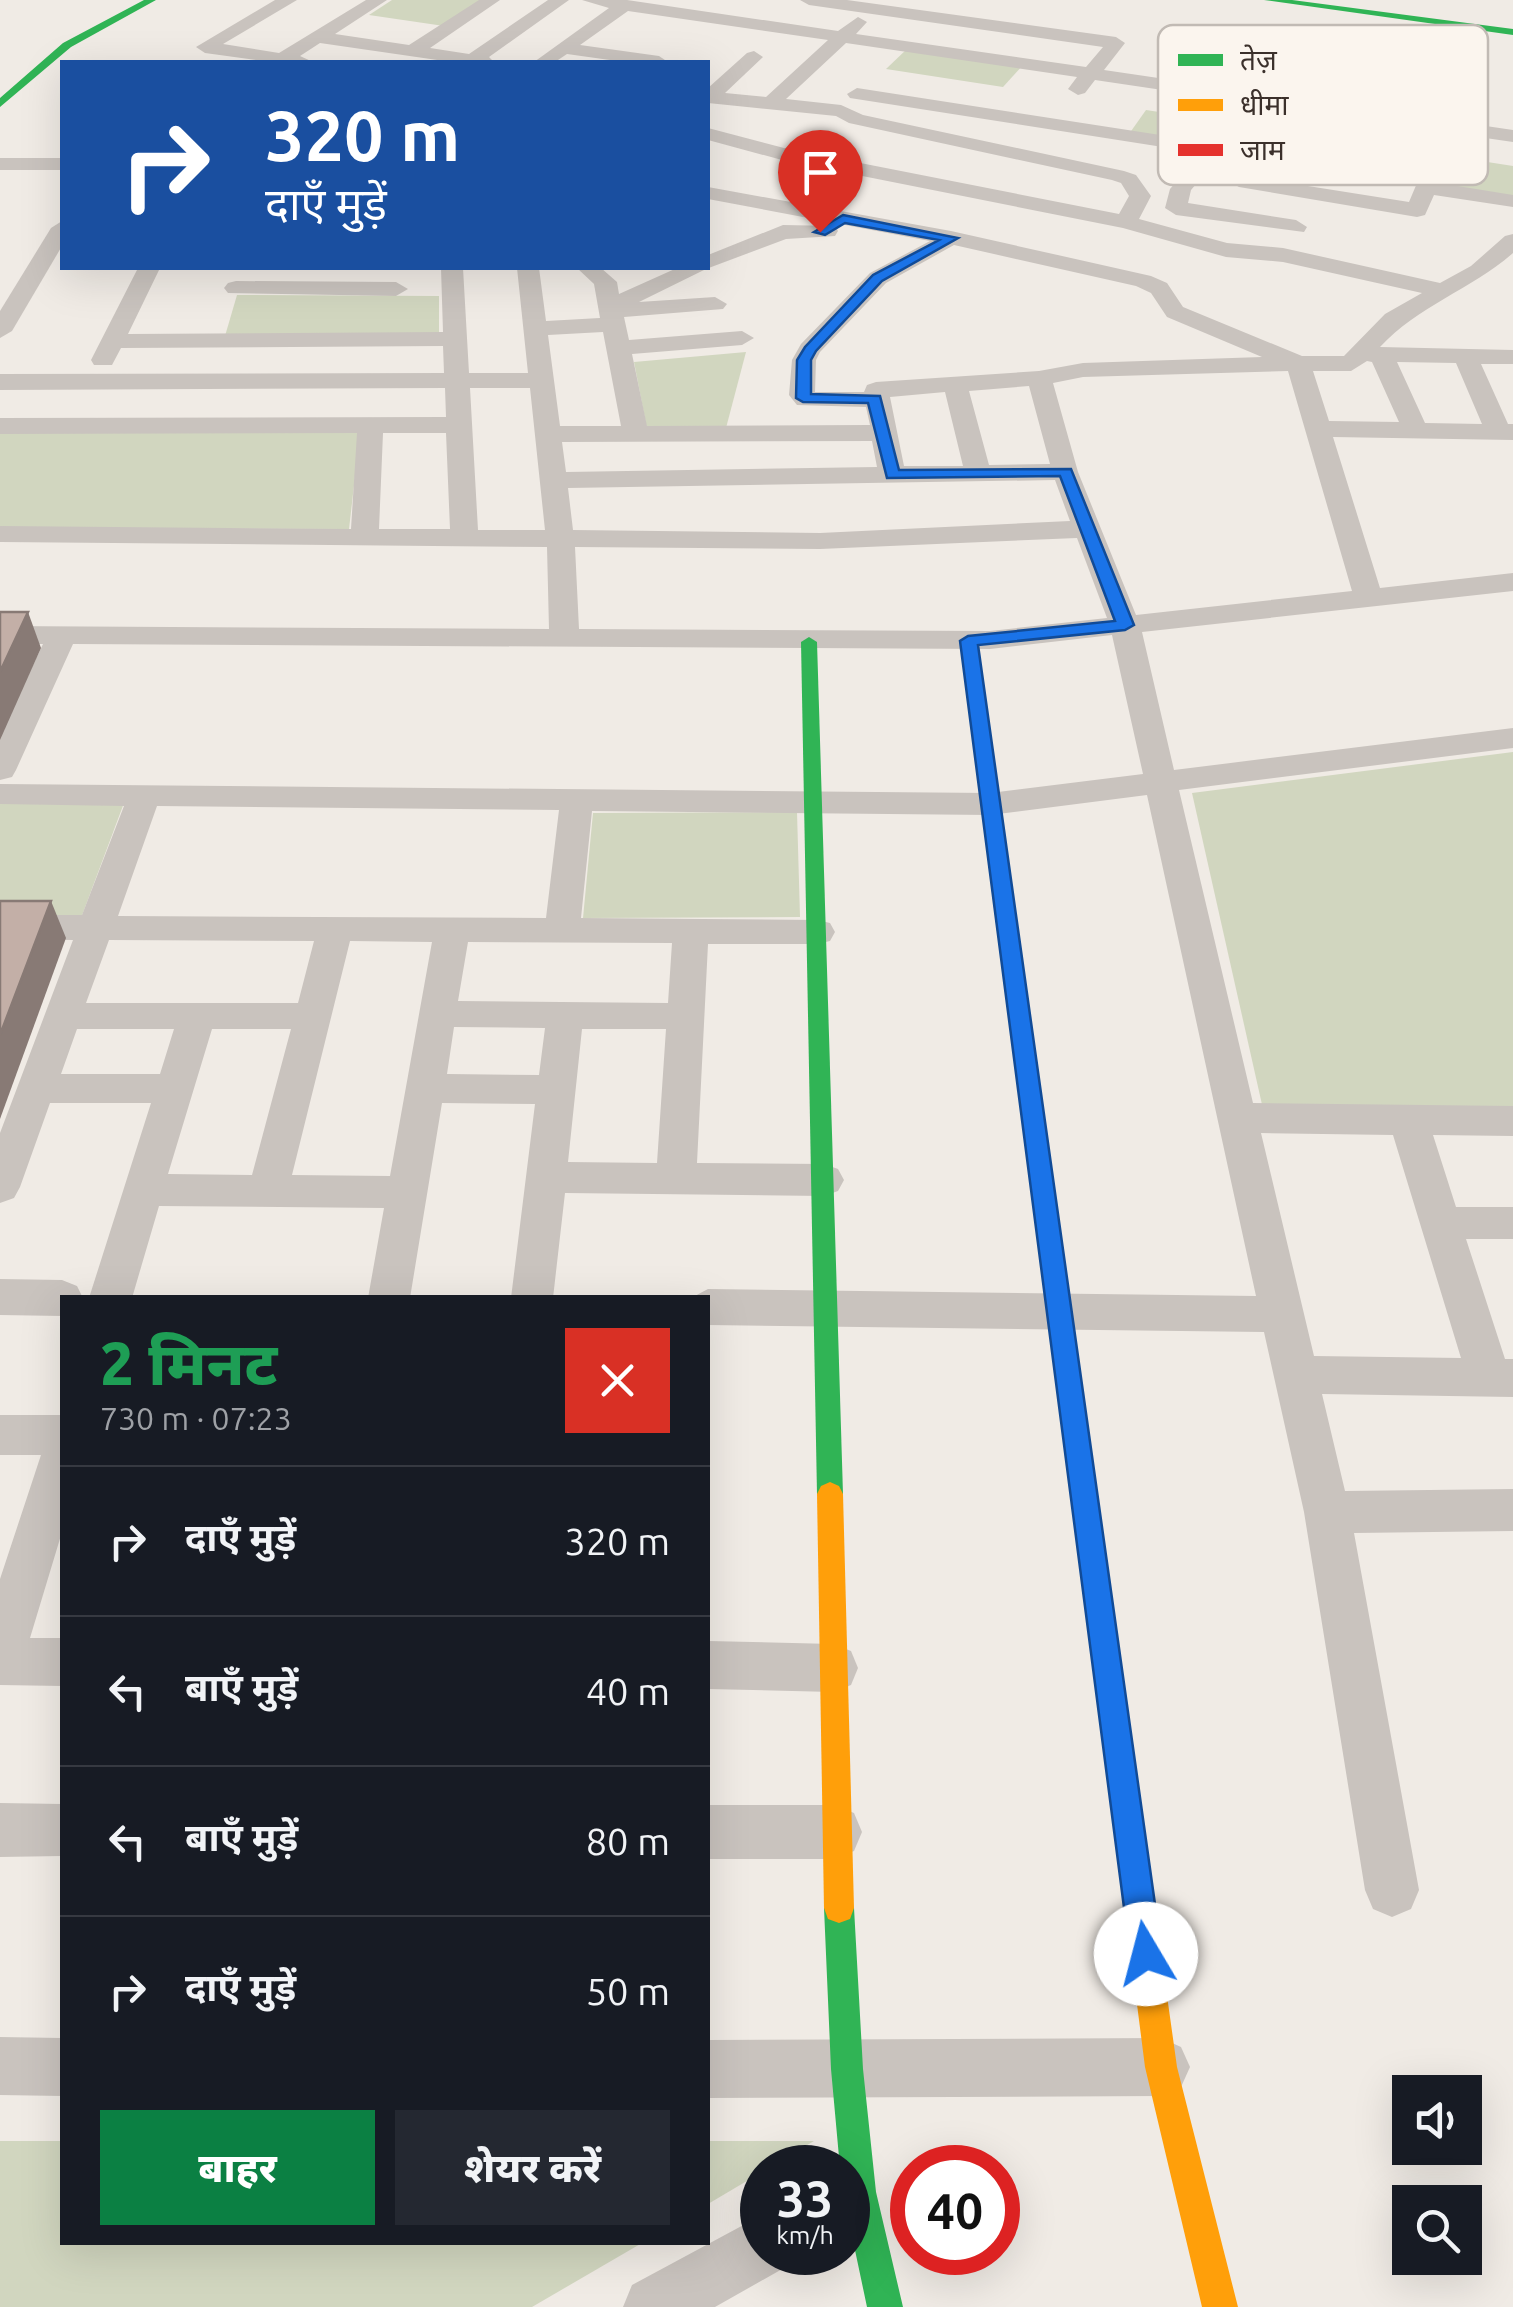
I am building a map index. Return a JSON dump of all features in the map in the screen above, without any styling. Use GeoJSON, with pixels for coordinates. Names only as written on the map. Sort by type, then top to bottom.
{"type":"FeatureCollection","features":[{"type":"Feature","properties":{"kind":"street"},"geometry":{"type":"LineString","coordinates":[[0,104],[9,80],[51,43],[130,0]]}},
{"type":"Feature","properties":{"kind":"street"},"geometry":{"type":"LineString","coordinates":[[9,80],[151,0]]}},
{"type":"Feature","properties":{"kind":"street"},"geometry":{"type":"LineString","coordinates":[[288,0],[205,47],[289,60]]}},
{"type":"Feature","properties":{"kind":"street"},"geometry":{"type":"LineString","coordinates":[[281,59],[378,0]]}},
{"type":"Feature","properties":{"kind":"street"},"geometry":{"type":"LineString","coordinates":[[413,51],[492,0]]}},
{"type":"Feature","properties":{"kind":"street"},"geometry":{"type":"LineString","coordinates":[[479,60],[560,0]]}},
{"type":"Feature","properties":{"kind":"street"},"geometry":{"type":"LineString","coordinates":[[590,0],[844,35],[891,58],[1018,77],[1089,73],[1158,83]]}},
{"type":"Feature","properties":{"kind":"street"},"geometry":{"type":"LineString","coordinates":[[810,0],[1116,43],[1089,73],[1054,125]]}},
{"type":"Feature","properties":{"kind":"street"},"geometry":{"type":"LineString","coordinates":[[1269,0],[1479,25]]}},
{"type":"Feature","properties":{"kind":"street"},"geometry":{"type":"LineString","coordinates":[[1312,0],[1485,25]]}},
{"type":"Feature","properties":{"kind":"street"},"geometry":{"type":"LineString","coordinates":[[546,60],[625,5]]}},
{"type":"Feature","properties":{"kind":"street"},"geometry":{"type":"LineString","coordinates":[[769,105],[872,9]]}},
{"type":"Feature","properties":{"kind":"street"},"geometry":{"type":"LineString","coordinates":[[352,16],[445,30]]}},
{"type":"Feature","properties":{"kind":"street"},"geometry":{"type":"LineString","coordinates":[[1488,25],[1513,29]]}},
{"type":"Feature","properties":{"kind":"street"},"geometry":{"type":"LineString","coordinates":[[1488,26],[1513,29]]}},
{"type":"Feature","properties":{"kind":"street"},"geometry":{"type":"LineString","coordinates":[[317,37],[465,60]]}},
{"type":"Feature","properties":{"kind":"street"},"geometry":{"type":"LineString","coordinates":[[563,48],[645,60]]}},
{"type":"Feature","properties":{"kind":"street"},"geometry":{"type":"LineString","coordinates":[[710,95],[754,57]]}},
{"type":"Feature","properties":{"kind":"street"},"geometry":{"type":"LineString","coordinates":[[841,111],[891,58]]}},
{"type":"Feature","properties":{"kind":"street"},"geometry":{"type":"LineString","coordinates":[[710,70],[735,74]]}},
{"type":"Feature","properties":{"kind":"street"},"geometry":{"type":"LineString","coordinates":[[986,115],[1018,77]]}},
{"type":"Feature","properties":{"kind":"street"},"geometry":{"type":"LineString","coordinates":[[1129,121],[1155,83]]}},
{"type":"Feature","properties":{"kind":"street"},"geometry":{"type":"LineString","coordinates":[[857,94],[1054,125],[1129,121],[1158,131]]}},
{"type":"Feature","properties":{"kind":"street"},"geometry":{"type":"LineString","coordinates":[[710,97],[841,111],[856,119],[1130,179],[1140,196],[1126,222]]}},
{"type":"Feature","properties":{"kind":"street"},"geometry":{"type":"LineString","coordinates":[[1488,132],[1513,136]]}},
{"type":"Feature","properties":{"kind":"street"},"geometry":{"type":"LineString","coordinates":[[710,135],[782,154],[1126,222],[1226,250],[1283,255],[1450,287],[1494,284]]}},
{"type":"Feature","properties":{"kind":"street"},"geometry":{"type":"LineString","coordinates":[[0,164],[60,164]]}},
{"type":"Feature","properties":{"kind":"street"},"geometry":{"type":"LineString","coordinates":[[1184,185],[1176,208],[1296,228]]}},
{"type":"Feature","properties":{"kind":"street"},"geometry":{"type":"LineString","coordinates":[[1260,185],[1418,210],[1427,187],[1513,200]]}},
{"type":"Feature","properties":{"kind":"street"},"geometry":{"type":"LineString","coordinates":[[1342,198],[1348,185]]}},
{"type":"Feature","properties":{"kind":"street"},"geometry":{"type":"LineString","coordinates":[[710,193],[951,238],[1151,284],[1165,294],[1174,312],[1298,363]]}},
{"type":"Feature","properties":{"kind":"street"},"geometry":{"type":"LineString","coordinates":[[710,262],[783,232],[826,232],[843,219]]}},
{"type":"Feature","properties":{"kind":"street"},"geometry":{"type":"LineString","coordinates":[[0,330],[60,231]]}},
{"type":"Feature","properties":{"kind":"street"},"geometry":{"type":"LineString","coordinates":[[874,399],[803,398],[806,355],[878,278],[951,238]]}},
{"type":"Feature","properties":{"kind":"street"},"geometry":{"type":"LineString","coordinates":[[1371,354],[1393,319],[1510,247]]}},
{"type":"Feature","properties":{"kind":"street"},"geometry":{"type":"LineString","coordinates":[[92,382],[148,270]]}},
{"type":"Feature","properties":{"kind":"street"},"geometry":{"type":"LineString","coordinates":[[452,270],[464,538]]}},
{"type":"Feature","properties":{"kind":"street"},"geometry":{"type":"LineString","coordinates":[[528,270],[560,539],[564,640]]}},
{"type":"Feature","properties":{"kind":"street"},"geometry":{"type":"LineString","coordinates":[[590,270],[604,282],[636,434]]}},
{"type":"Feature","properties":{"kind":"street"},"geometry":{"type":"LineString","coordinates":[[614,328],[640,290],[691,270]]}},
{"type":"Feature","properties":{"kind":"street"},"geometry":{"type":"LineString","coordinates":[[112,341],[230,305],[396,289]]}},
{"type":"Feature","properties":{"kind":"street"},"geometry":{"type":"LineString","coordinates":[[614,328],[715,304]]}},
{"type":"Feature","properties":{"kind":"street"},"geometry":{"type":"LineString","coordinates":[[230,305],[456,339]]}},
{"type":"Feature","properties":{"kind":"street"},"geometry":{"type":"LineString","coordinates":[[538,329],[614,328],[742,338]]}},
{"type":"Feature","properties":{"kind":"street"},"geometry":{"type":"LineString","coordinates":[[1371,354],[1415,430]]}},
{"type":"Feature","properties":{"kind":"street"},"geometry":{"type":"LineString","coordinates":[[892,475],[874,399],[876,390],[1038,378],[1082,370],[1351,364],[1371,354],[1513,357]]}},
{"type":"Feature","properties":{"kind":"street"},"geometry":{"type":"LineString","coordinates":[[1318,429],[1506,432],[1465,356]]}},
{"type":"Feature","properties":{"kind":"street"},"geometry":{"type":"LineString","coordinates":[[1298,363],[1368,598]]}},
{"type":"Feature","properties":{"kind":"street"},"geometry":{"type":"LineString","coordinates":[[1038,378],[1066,472],[1125,625],[1327,1512],[1392,1890]]}},
{"type":"Feature","properties":{"kind":"street"},"geometry":{"type":"LineString","coordinates":[[0,382],[541,380]]}},
{"type":"Feature","properties":{"kind":"street"},"geometry":{"type":"LineString","coordinates":[[955,384],[978,473]]}},
{"type":"Feature","properties":{"kind":"street"},"geometry":{"type":"LineString","coordinates":[[0,426],[459,425]]}},
{"type":"Feature","properties":{"kind":"street"},"geometry":{"type":"LineString","coordinates":[[365,537],[370,426]]}},
{"type":"Feature","properties":{"kind":"street"},"geometry":{"type":"LineString","coordinates":[[548,434],[883,434]]}},
{"type":"Feature","properties":{"kind":"street"},"geometry":{"type":"LineString","coordinates":[[553,480],[1066,472]]}},
{"type":"Feature","properties":{"kind":"street"},"geometry":{"type":"LineString","coordinates":[[812,476],[820,540]]}},
{"type":"Feature","properties":{"kind":"street"},"geometry":{"type":"LineString","coordinates":[[0,534],[820,540],[1088,530]]}},
{"type":"Feature","properties":{"kind":"street"},"geometry":{"type":"LineString","coordinates":[[0,635],[968,641],[1513,582]]}},
{"type":"Feature","properties":{"kind":"street"},"geometry":{"type":"LineString","coordinates":[[0,770],[62,635]]}},
{"type":"Feature","properties":{"kind":"street"},"geometry":{"type":"LineString","coordinates":[[968,641],[1162,2068],[1220,2307]]}},
{"type":"Feature","properties":{"kind":"street"},"geometry":{"type":"LineString","coordinates":[[809,642],[827,1309],[835,1832],[851,2145]]}},
{"type":"Feature","properties":{"kind":"street"},"geometry":{"type":"LineString","coordinates":[[0,794],[990,804],[1513,738]]}},
{"type":"Feature","properties":{"kind":"street"},"geometry":{"type":"LineString","coordinates":[[0,1188],[144,796]]}},
{"type":"Feature","properties":{"kind":"street"},"geometry":{"type":"LineString","coordinates":[[562,930],[577,800]]}},
{"type":"Feature","properties":{"kind":"street"},"geometry":{"type":"LineString","coordinates":[[0,927],[817,932]]}},
{"type":"Feature","properties":{"kind":"street"},"geometry":{"type":"LineString","coordinates":[[268,1191],[335,929]]}},
{"type":"Feature","properties":{"kind":"street"},"geometry":{"type":"LineString","coordinates":[[391,1295],[452,930]]}},
{"type":"Feature","properties":{"kind":"street"},"geometry":{"type":"LineString","coordinates":[[676,1179],[691,931]]}},
{"type":"Feature","properties":{"kind":"street"},"geometry":{"type":"LineString","coordinates":[[438,1014],[685,1016]]}},
{"type":"Feature","properties":{"kind":"street"},"geometry":{"type":"LineString","coordinates":[[532,1295],[565,1015]]}},
{"type":"Feature","properties":{"kind":"street"},"geometry":{"type":"LineString","coordinates":[[63,1016],[313,1016]]}},
{"type":"Feature","properties":{"kind":"street"},"geometry":{"type":"LineString","coordinates":[[111,1295],[198,1016]]}},
{"type":"Feature","properties":{"kind":"street"},"geometry":{"type":"LineString","coordinates":[[36,1089],[175,1088]]}},
{"type":"Feature","properties":{"kind":"street"},"geometry":{"type":"LineString","coordinates":[[425,1088],[556,1090]]}},
{"type":"Feature","properties":{"kind":"street"},"geometry":{"type":"LineString","coordinates":[[1238,1118],[1513,1121]]}},
{"type":"Feature","properties":{"kind":"street"},"geometry":{"type":"LineString","coordinates":[[1298,1375],[1501,1378],[1440,1223],[1408,1120]]}},
{"type":"Feature","properties":{"kind":"street"},"geometry":{"type":"LineString","coordinates":[[548,1177],[824,1180]]}},
{"type":"Feature","properties":{"kind":"street"},"geometry":{"type":"LineString","coordinates":[[143,1190],[408,1192]]}},
{"type":"Feature","properties":{"kind":"street"},"geometry":{"type":"LineString","coordinates":[[1440,1223],[1513,1224]]}},
{"type":"Feature","properties":{"kind":"street"},"geometry":{"type":"LineString","coordinates":[[0,1297],[60,1298]]}},
{"type":"Feature","properties":{"kind":"street"},"geometry":{"type":"LineString","coordinates":[[710,1308],[1284,1314]]}},
{"type":"Feature","properties":{"kind":"street"},"geometry":{"type":"LineString","coordinates":[[0,1435],[60,1435]]}},
{"type":"Feature","properties":{"kind":"street"},"geometry":{"type":"LineString","coordinates":[[60,1463],[16,1554],[0,1658],[60,1662]]}},
{"type":"Feature","properties":{"kind":"street"},"geometry":{"type":"LineString","coordinates":[[1327,1512],[1513,1510]]}},
{"type":"Feature","properties":{"kind":"street"},"geometry":{"type":"LineString","coordinates":[[710,1665],[832,1668]]}},
{"type":"Feature","properties":{"kind":"street"},"geometry":{"type":"LineString","coordinates":[[0,1830],[60,1830]]}},
{"type":"Feature","properties":{"kind":"street"},"geometry":{"type":"LineString","coordinates":[[710,1832],[835,1832]]}},
{"type":"Feature","properties":{"kind":"street"},"geometry":{"type":"LineString","coordinates":[[0,2066],[60,2067]]}},
{"type":"Feature","properties":{"kind":"street"},"geometry":{"type":"LineString","coordinates":[[710,2069],[1162,2068]]}},
{"type":"Feature","properties":{"kind":"street"},"geometry":{"type":"LineString","coordinates":[[870,2254],[885,2307]]}},
{"type":"Feature","properties":{"kind":"street"},"geometry":{"type":"LineString","coordinates":[[654,2307],[740,2258]]}},
{"type":"Feature","properties":{"kind":"green space"},"geometry":{"type":"Polygon","coordinates":[[[392,0],[483,0],[444,26],[369,15],[392,0]]]}},
{"type":"Feature","properties":{"kind":"green space"},"geometry":{"type":"Polygon","coordinates":[[[908,48],[1023,65],[1003,87],[886,69],[908,48]]]}},
{"type":"Feature","properties":{"kind":"green space"},"geometry":{"type":"Polygon","coordinates":[[[1146,110],[1158,112],[1158,138],[1129,134],[1146,110]]]}},
{"type":"Feature","properties":{"kind":"green space"},"geometry":{"type":"Polygon","coordinates":[[[1488,162],[1513,166],[1513,197],[1442,185],[1488,185],[1488,162]]]}},
{"type":"Feature","properties":{"kind":"green space"},"geometry":{"type":"Polygon","coordinates":[[[237,295],[439,296],[439,335],[225,336],[237,295]]]}},
{"type":"Feature","properties":{"kind":"green space"},"geometry":{"type":"Polygon","coordinates":[[[746,352],[726,428],[647,429],[634,362],[746,352]]]}},
{"type":"Feature","properties":{"kind":"green space"},"geometry":{"type":"Polygon","coordinates":[[[0,433],[360,433],[349,529],[0,528],[0,433]]]}},
{"type":"Feature","properties":{"kind":"green space"},"geometry":{"type":"Polygon","coordinates":[[[1513,752],[1513,1114],[1263,1109],[1192,793],[1513,752]]]}},
{"type":"Feature","properties":{"kind":"green space"},"geometry":{"type":"Polygon","coordinates":[[[124,803],[81,918],[0,918],[0,804],[124,803]]]}},
{"type":"Feature","properties":{"kind":"green space"},"geometry":{"type":"Polygon","coordinates":[[[797,812],[800,917],[583,918],[593,813],[797,812]]]}},
{"type":"Feature","properties":{"kind":"green space"},"geometry":{"type":"Polygon","coordinates":[[[0,2141],[60,2141],[60,2245],[639,2245],[532,2307],[0,2307],[0,2141]]]}},
{"type":"Feature","properties":{"kind":"green space"},"geometry":{"type":"Polygon","coordinates":[[[710,2141],[814,2141],[807,2145],[740,2145],[740,2185],[710,2203],[710,2141]]]}},
{"type":"Feature","properties":{"kind":"building"},"geometry":{"type":"Polygon","coordinates":[[[0,612],[28,612],[0,672],[0,612]]]}},
{"type":"Feature","properties":{"kind":"building"},"geometry":{"type":"Polygon","coordinates":[[[0,901],[51,901],[0,1035],[0,901]]]}},
{"type":"Feature","properties":{"kind":"traffic: fast"},"geometry":{"type":"LineString","coordinates":[[0,104],[67,45],[151,0]]}},
{"type":"Feature","properties":{"kind":"traffic: fast"},"geometry":{"type":"LineString","coordinates":[[1269,0],[1460,25]]}},
{"type":"Feature","properties":{"kind":"traffic: fast"},"geometry":{"type":"LineString","coordinates":[[1488,29],[1513,32]]}},
{"type":"Feature","properties":{"kind":"traffic: fast"},"geometry":{"type":"LineString","coordinates":[[809,642],[830,1494]]}},
{"type":"Feature","properties":{"kind":"traffic: fast"},"geometry":{"type":"LineString","coordinates":[[1004,908],[1140,1910]]}},
{"type":"Feature","properties":{"kind":"traffic: fast"},"geometry":{"type":"LineString","coordinates":[[839,1908],[847,2069],[859,2192],[885,2307]]}},
{"type":"Feature","properties":{"kind":"traffic: slow"},"geometry":{"type":"LineString","coordinates":[[830,1494],[839,1908]]}},
{"type":"Feature","properties":{"kind":"traffic: slow"},"geometry":{"type":"LineString","coordinates":[[1140,1910],[1161,2067],[1220,2307]]}},
{"type":"Feature","properties":{"kind":"traffic: jam"},"geometry":{"type":"LineString","coordinates":[[968,641],[1004,908]]}},
{"type":"Feature","properties":{"kind":"route"},"geometry":{"type":"LineString","coordinates":[[820,232],[843,219],[951,238],[878,278],[810,350],[804,360],[803,398],[874,399],[892,475],[1066,472],[1125,625],[968,641],[1146,1954]]}}]}
